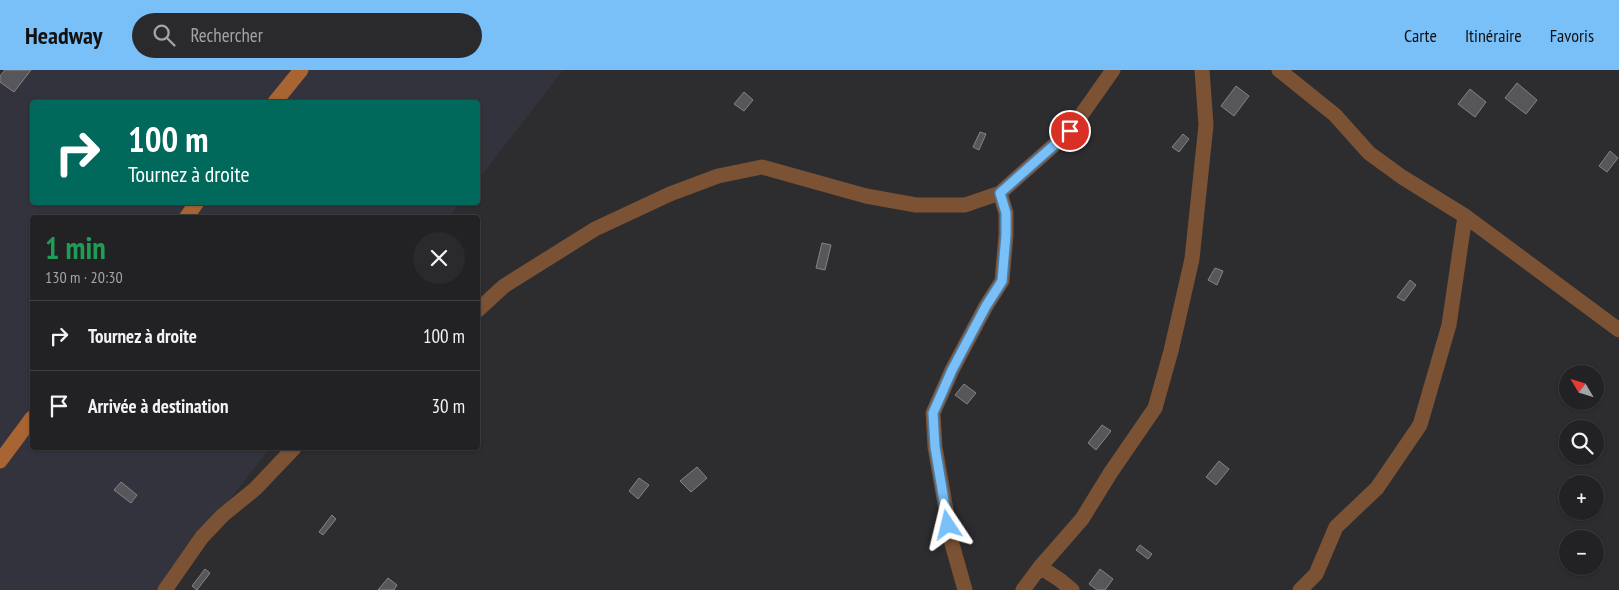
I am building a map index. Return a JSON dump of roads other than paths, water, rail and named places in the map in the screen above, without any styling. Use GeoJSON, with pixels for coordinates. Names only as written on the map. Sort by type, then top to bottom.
{"type":"FeatureCollection","features":[{"type":"Feature","properties":{"kind":"street"},"geometry":{"type":"LineString","coordinates":[[277,100],[301,70]]}},
{"type":"Feature","properties":{"kind":"street"},"geometry":{"type":"LineString","coordinates":[[480,308],[504,286],[595,229],[670,194],[718,176],[762,167],[866,196],[916,205],[965,205],[1000,193],[1070,131],[1113,70]]}},
{"type":"Feature","properties":{"kind":"street"},"geometry":{"type":"LineString","coordinates":[[1023,590],[1082,518],[1155,408],[1171,351],[1192,259],[1206,126],[1202,70]]}},
{"type":"Feature","properties":{"kind":"street"},"geometry":{"type":"LineString","coordinates":[[1279,70],[1335,115],[1369,153],[1402,177],[1465,216],[1619,330]]}},
{"type":"Feature","properties":{"kind":"street"},"geometry":{"type":"LineString","coordinates":[[965,590],[952,544],[935,447],[933,413],[952,370],[986,306],[1002,281],[1006,213],[1000,193]]}},
{"type":"Feature","properties":{"kind":"street"},"geometry":{"type":"LineString","coordinates":[[1300,590],[1316,574],[1336,527],[1377,488],[1420,425],[1449,325],[1465,216]]}},
{"type":"Feature","properties":{"kind":"street"},"geometry":{"type":"LineString","coordinates":[[0,461],[30,421]]}},
{"type":"Feature","properties":{"kind":"street"},"geometry":{"type":"LineString","coordinates":[[165,590],[202,537],[223,515],[255,489],[292,450]]}},
{"type":"Feature","properties":{"kind":"street"},"geometry":{"type":"LineString","coordinates":[[1040,567],[1072,590]]}}]}
